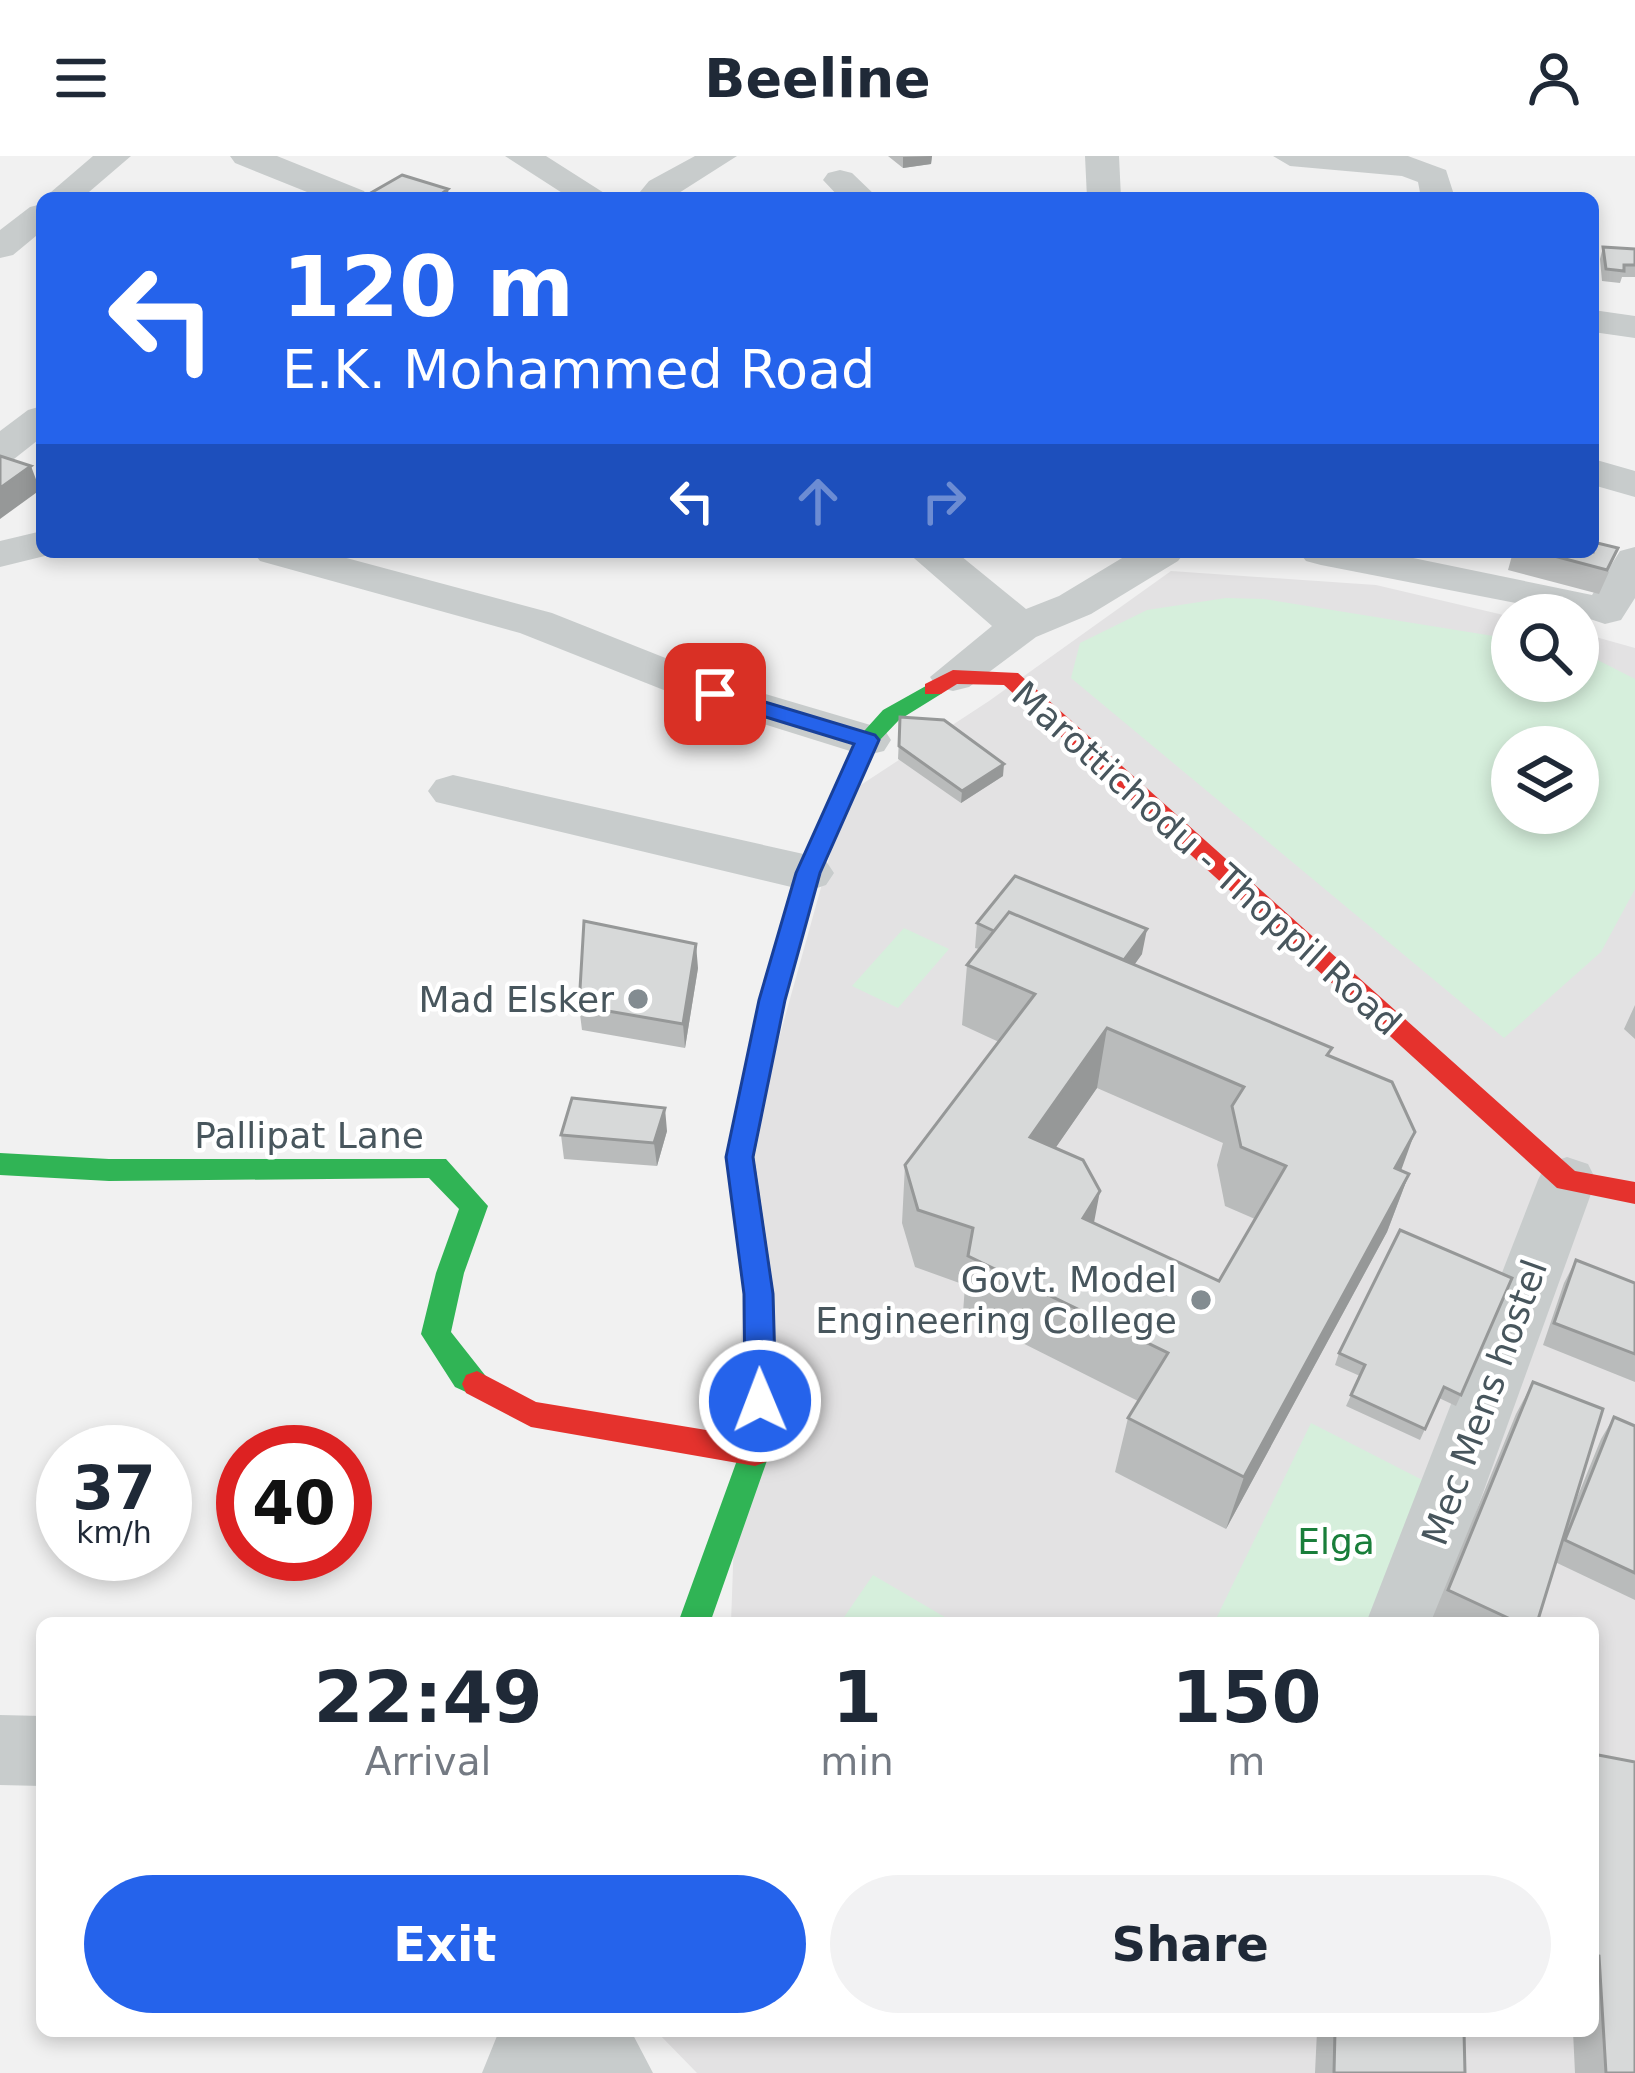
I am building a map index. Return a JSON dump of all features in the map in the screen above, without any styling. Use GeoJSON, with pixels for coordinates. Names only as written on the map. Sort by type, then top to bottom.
{"type":"FeatureCollection","features":[{"type":"Feature","properties":{"kind":"street"},"geometry":{"type":"LineString","coordinates":[[69,192],[114,156]]}},
{"type":"Feature","properties":{"kind":"street"},"geometry":{"type":"LineString","coordinates":[[248,156],[337,192]]}},
{"type":"Feature","properties":{"kind":"street"},"geometry":{"type":"LineString","coordinates":[[522,156],[585,192]]}},
{"type":"Feature","properties":{"kind":"street"},"geometry":{"type":"LineString","coordinates":[[657,192],[720,156]]}},
{"type":"Feature","properties":{"kind":"street"},"geometry":{"type":"LineString","coordinates":[[1102,156],[1104,192]]}},
{"type":"Feature","properties":{"kind":"street"},"geometry":{"type":"LineString","coordinates":[[1290,156],[1408,166],[1433,177],[1437,192]]}},
{"type":"Feature","properties":{"kind":"street"},"geometry":{"type":"LineString","coordinates":[[0,248],[36,219]]}},
{"type":"Feature","properties":{"kind":"street"},"geometry":{"type":"LineString","coordinates":[[1599,322],[1635,327]]}},
{"type":"Feature","properties":{"kind":"street"},"geometry":{"type":"LineString","coordinates":[[0,450],[36,423]]}},
{"type":"Feature","properties":{"kind":"street"},"geometry":{"type":"LineString","coordinates":[[1599,473],[1635,485]]}},
{"type":"Feature","properties":{"kind":"street"},"geometry":{"type":"LineString","coordinates":[[0,554],[36,545]]}},
{"type":"Feature","properties":{"kind":"street"},"geometry":{"type":"LineString","coordinates":[[296,558],[536,623],[715,694],[867,740]]}},
{"type":"Feature","properties":{"kind":"street"},"geometry":{"type":"LineString","coordinates":[[936,558],[1020,627]]}},
{"type":"Feature","properties":{"kind":"street"},"geometry":{"type":"LineString","coordinates":[[696,1617],[755,1453],[760,1401],[759,1294],[740,1157],[772,1000],[808,873],[867,740],[892,715],[1020,627],[1075,605],[1153,558]]}},
{"type":"Feature","properties":{"kind":"street"},"geometry":{"type":"LineString","coordinates":[[1350,558],[1605,611],[1635,560]]}},
{"type":"Feature","properties":{"kind":"street","name":"Marottichodu - Thoppil Road"},"geometry":{"type":"LineString","coordinates":[[953,677],[1010,678],[1567,1180]]}},
{"type":"Feature","properties":{"kind":"street"},"geometry":{"type":"LineString","coordinates":[[453,791],[808,873]]}},
{"type":"Feature","properties":{"kind":"street","name":"Pallipat Lane"},"geometry":{"type":"LineString","coordinates":[[0,1164],[62,1170],[336,1163],[436,1167],[474,1206],[450,1274],[436,1334],[466,1378],[531,1414],[755,1453]]}},
{"type":"Feature","properties":{"kind":"street"},"geometry":{"type":"LineString","coordinates":[[1567,1180],[1635,1193]]}},
{"type":"Feature","properties":{"kind":"street","name":"Mec Mens hostel"},"geometry":{"type":"LineString","coordinates":[[1403,1617],[1567,1180]]}},
{"type":"Feature","properties":{"kind":"street"},"geometry":{"type":"LineString","coordinates":[[0,1750],[36,1751]]}},
{"type":"Feature","properties":{"kind":"street"},"geometry":{"type":"LineString","coordinates":[[522,2073],[537,2037]]}},
{"type":"Feature","properties":{"kind":"street"},"geometry":{"type":"LineString","coordinates":[[585,2037],[613,2073]]}},
{"type":"Feature","properties":{"kind":"shaded area","name":"Govt. Model Engineering College"},"geometry":{"type":"Polygon","coordinates":[[[1171,571],[1376,585],[1491,612],[1491,702],[1599,702],[1599,638],[1635,648],[1635,2073],[697,2073],[662,2037],[1599,2037],[1599,1617],[731,1617],[748,1150],[847,794],[989,701],[1171,571]]]}},
{"type":"Feature","properties":{"kind":"green space"},"geometry":{"type":"Polygon","coordinates":[[[1226,598],[1264,599],[1491,636],[1491,702],[1599,702],[1599,661],[1635,679],[1635,889],[1601,952],[1504,1038],[1071,678],[1080,643],[1147,610],[1226,598]]]}},
{"type":"Feature","properties":{"kind":"green space"},"geometry":{"type":"Polygon","coordinates":[[[904,928],[949,949],[898,1008],[852,986],[904,928]]]}},
{"type":"Feature","properties":{"kind":"green space","name":"Elga"},"geometry":{"type":"Polygon","coordinates":[[[1311,1423],[1438,1488],[1385,1617],[1217,1617],[1311,1423]]]}},
{"type":"Feature","properties":{"kind":"green space"},"geometry":{"type":"Polygon","coordinates":[[[873,1575],[945,1617],[844,1617],[873,1575]]]}},
{"type":"Feature","properties":{"kind":"building"},"geometry":{"type":"Polygon","coordinates":[[[402,175],[448,189],[444,192],[372,192],[402,175]]]}},
{"type":"Feature","properties":{"kind":"building"},"geometry":{"type":"Polygon","coordinates":[[[1603,247],[1635,249],[1635,265],[1624,265],[1624,271],[1606,269],[1603,247]]]}},
{"type":"Feature","properties":{"kind":"building"},"geometry":{"type":"Polygon","coordinates":[[[0,456],[31,466],[0,488],[0,456]]]}},
{"type":"Feature","properties":{"kind":"building"},"geometry":{"type":"Polygon","coordinates":[[[1599,543],[1618,548],[1607,570],[1562,558],[1599,558],[1599,543]]]}},
{"type":"Feature","properties":{"kind":"building"},"geometry":{"type":"Polygon","coordinates":[[[900,717],[944,720],[1004,764],[962,791],[899,746],[900,717]]]}},
{"type":"Feature","properties":{"kind":"building"},"geometry":{"type":"Polygon","coordinates":[[[1015,876],[1147,929],[1124,960],[1009,912],[994,931],[977,923],[1015,876]]]}},
{"type":"Feature","properties":{"kind":"building"},"geometry":{"type":"Polygon","coordinates":[[[1009,912],[1332,1048],[1327,1055],[1392,1082],[1415,1132],[1395,1168],[1409,1174],[1244,1477],[1128,1418],[1168,1353],[968,1256],[973,1228],[918,1210],[905,1165],[1035,994],[967,965],[1009,912]],[[1107,1028],[1030,1137],[1083,1160],[1100,1191],[1083,1218],[1219,1281],[1286,1166],[1241,1147],[1232,1106],[1244,1087],[1107,1028]]]}},
{"type":"Feature","properties":{"kind":"building","name":"Mad Elsker"},"geometry":{"type":"Polygon","coordinates":[[[584,921],[696,944],[683,1024],[579,1006],[584,921]]]}},
{"type":"Feature","properties":{"kind":"building"},"geometry":{"type":"Polygon","coordinates":[[[572,1098],[665,1108],[654,1143],[561,1135],[572,1098]]]}},
{"type":"Feature","properties":{"kind":"building"},"geometry":{"type":"Polygon","coordinates":[[[1400,1230],[1512,1278],[1461,1395],[1444,1387],[1425,1429],[1351,1395],[1365,1365],[1339,1353],[1400,1230]]]}},
{"type":"Feature","properties":{"kind":"building"},"geometry":{"type":"Polygon","coordinates":[[[1576,1260],[1635,1283],[1635,1354],[1554,1323],[1576,1260]]]}},
{"type":"Feature","properties":{"kind":"building"},"geometry":{"type":"Polygon","coordinates":[[[1533,1382],[1603,1409],[1539,1617],[1506,1617],[1448,1590],[1533,1382]]]}},
{"type":"Feature","properties":{"kind":"building"},"geometry":{"type":"Polygon","coordinates":[[[1614,1417],[1635,1426],[1635,1573],[1565,1540],[1614,1417]]]}},
{"type":"Feature","properties":{"kind":"building"},"geometry":{"type":"Polygon","coordinates":[[[1599,1755],[1635,1762],[1635,2073],[1606,2073],[1599,1956],[1599,1755]]]}},
{"type":"Feature","properties":{"kind":"building"},"geometry":{"type":"Polygon","coordinates":[[[1335,2037],[1464,2037],[1465,2073],[1334,2073],[1335,2037]]]}},
{"type":"Feature","properties":{"kind":"traffic: fast"},"geometry":{"type":"LineString","coordinates":[[696,1617],[755,1452],[761,1401],[759,1295],[740,1157],[772,1000],[808,873],[867,740],[891,715],[933,689]]}},
{"type":"Feature","properties":{"kind":"traffic: fast"},"geometry":{"type":"LineString","coordinates":[[0,1164],[109,1170],[436,1167],[474,1206],[450,1273],[436,1334],[466,1378],[477,1384]]}},
{"type":"Feature","properties":{"kind":"traffic: jam"},"geometry":{"type":"LineString","coordinates":[[933,689],[953,677],[1010,678],[1567,1180],[1635,1193]]}},
{"type":"Feature","properties":{"kind":"traffic: jam"},"geometry":{"type":"LineString","coordinates":[[477,1384],[531,1414],[755,1452]]}},
{"type":"Feature","properties":{"kind":"place","name":"Mad Elsker"},"geometry":{"type":"Point","coordinates":[638,999]}},
{"type":"Feature","properties":{"kind":"place","name":"Govt. Model Engineering College"},"geometry":{"type":"Point","coordinates":[1201,1300]}},
{"type":"Feature","properties":{"kind":"route"},"geometry":{"type":"LineString","coordinates":[[715,694],[867,740],[808,873],[772,1000],[740,1157],[759,1294],[760,1401]]}}]}
